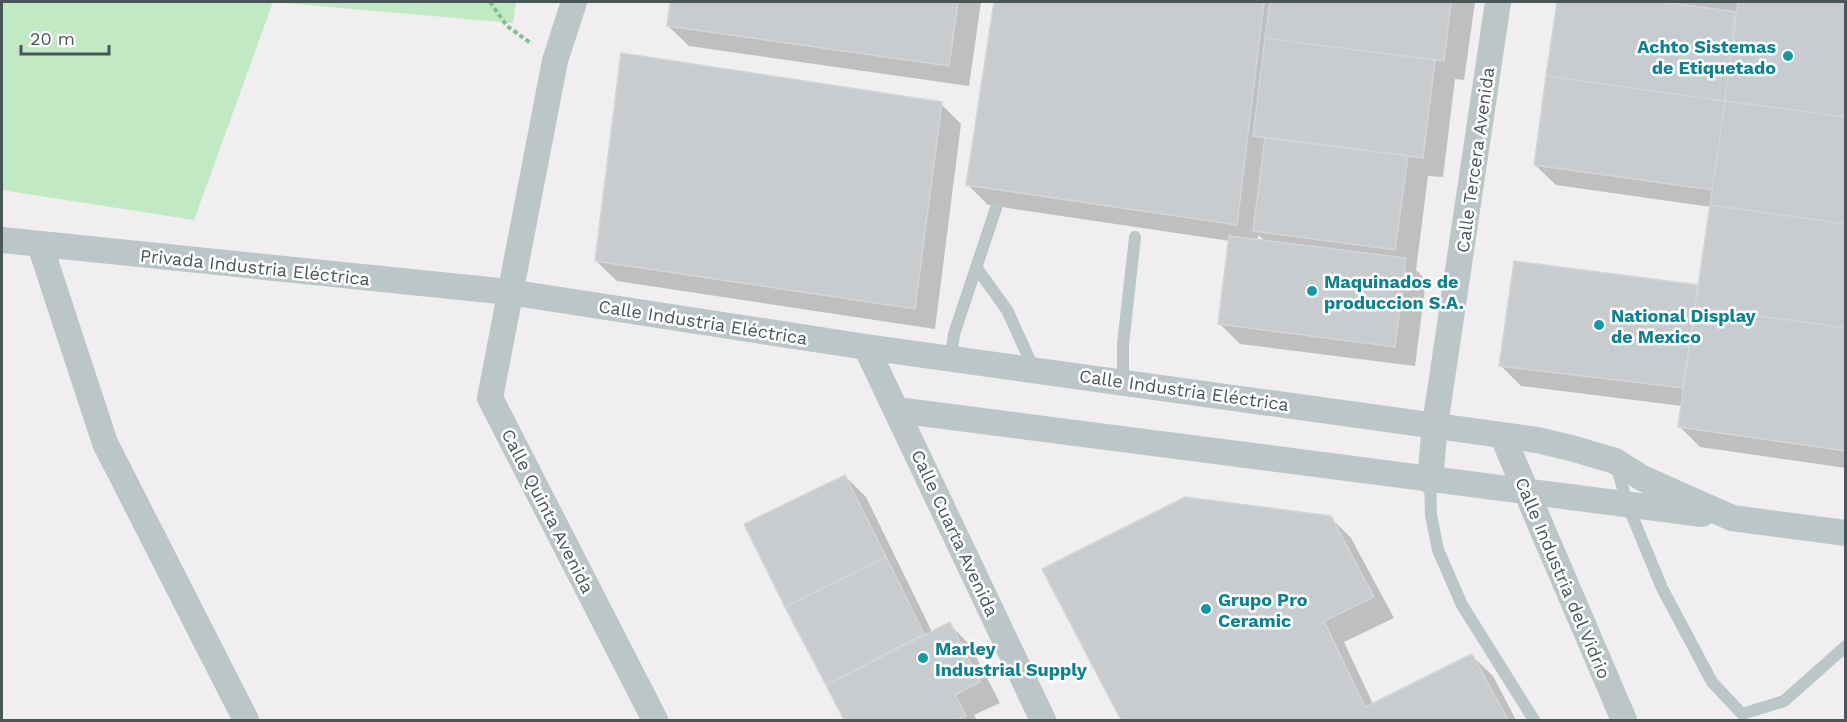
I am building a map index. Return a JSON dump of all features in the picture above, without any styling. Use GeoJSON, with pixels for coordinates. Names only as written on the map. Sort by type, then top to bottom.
{"type":"FeatureCollection","features":[{"type":"Feature","properties":{"kind":"street","name":"Calle Quinta Avenida"},"geometry":{"type":"LineString","coordinates":[[574,2],[555,61],[490,398],[655,720]]}},
{"type":"Feature","properties":{"kind":"street","name":"Calle Tercera Avenida"},"geometry":{"type":"LineString","coordinates":[[1430,480],[1436,425],[1498,2]]}},
{"type":"Feature","properties":{"kind":"street","name":"Privada Industria Eléctrica"},"geometry":{"type":"LineString","coordinates":[[2,240],[509,292]]}},
{"type":"Feature","properties":{"kind":"street"},"geometry":{"type":"LineString","coordinates":[[40,245],[105,443],[246,720]]}},
{"type":"Feature","properties":{"kind":"street","name":"Calle Industria Eléctrica"},"geometry":{"type":"LineString","coordinates":[[509,292],[866,347],[1436,425],[1571,447],[1615,461],[1659,486],[1732,518],[1845,533]]}},
{"type":"Feature","properties":{"kind":"street","name":"Calle Cuarta Avenida"},"geometry":{"type":"LineString","coordinates":[[866,347],[1043,720]]}},
{"type":"Feature","properties":{"kind":"street"},"geometry":{"type":"LineString","coordinates":[[897,410],[1732,518]]}},
{"type":"Feature","properties":{"kind":"street","name":"Calle Industria del Vidrio"},"geometry":{"type":"LineString","coordinates":[[1502,435],[1624,720]]}},
{"type":"Feature","properties":{"kind":"lane"},"geometry":{"type":"LineString","coordinates":[[951,357],[954,334],[996,208]]}},
{"type":"Feature","properties":{"kind":"lane"},"geometry":{"type":"LineString","coordinates":[[1123,382],[1124,344],[1136,237]]}},
{"type":"Feature","properties":{"kind":"lane"},"geometry":{"type":"LineString","coordinates":[[976,267],[1007,310],[1034,369]]}},
{"type":"Feature","properties":{"kind":"lane"},"geometry":{"type":"LineString","coordinates":[[1615,461],[1628,506],[1662,588],[1712,682],[1742,714],[1784,701],[1845,646]]}},
{"type":"Feature","properties":{"kind":"lane"},"geometry":{"type":"LineString","coordinates":[[1430,480],[1431,515],[1438,550],[1462,605],[1534,720]]}},
{"type":"Feature","properties":{"kind":"path"},"geometry":{"type":"LineString","coordinates":[[490,2],[507,26],[555,61]]}},
{"type":"Feature","properties":{"kind":"green space"},"geometry":{"type":"Polygon","coordinates":[[[2,2],[273,2],[194,220],[2,190],[2,2]]]}},
{"type":"Feature","properties":{"kind":"green space"},"geometry":{"type":"Polygon","coordinates":[[[273,2],[516,2],[513,23],[273,2]]]}},
{"type":"Feature","properties":{"kind":"building"},"geometry":{"type":"Polygon","coordinates":[[[670,2],[958,2],[949,66],[667,26],[670,2]]]}},
{"type":"Feature","properties":{"kind":"building"},"geometry":{"type":"Polygon","coordinates":[[[994,2],[1264,2],[1237,225],[966,185],[994,2]]]}},
{"type":"Feature","properties":{"kind":"building"},"geometry":{"type":"Polygon","coordinates":[[[1270,2],[1451,2],[1444,61],[1265,38],[1270,2]]]}},
{"type":"Feature","properties":{"kind":"building"},"geometry":{"type":"Polygon","coordinates":[[[1557,2],[1664,2],[1736,12],[1725,101],[1546,76],[1557,2]]]}},
{"type":"Feature","properties":{"kind":"building","name":"Achto Sistemas de Etiquetado"},"geometry":{"type":"Polygon","coordinates":[[[1738,2],[1846,2],[1846,117],[1725,101],[1738,2]]]}},
{"type":"Feature","properties":{"kind":"building"},"geometry":{"type":"Polygon","coordinates":[[[1265,38],[1435,60],[1423,158],[1253,136],[1265,38]]]}},
{"type":"Feature","properties":{"kind":"building"},"geometry":{"type":"Polygon","coordinates":[[[621,53],[942,102],[915,309],[595,261],[621,53]]]}},
{"type":"Feature","properties":{"kind":"building"},"geometry":{"type":"Polygon","coordinates":[[[1546,76],[1725,101],[1712,190],[1534,165],[1546,76]]]}},
{"type":"Feature","properties":{"kind":"building"},"geometry":{"type":"Polygon","coordinates":[[[1725,101],[1846,117],[1846,224],[1710,205],[1725,101]]]}},
{"type":"Feature","properties":{"kind":"building"},"geometry":{"type":"Polygon","coordinates":[[[1265,137],[1408,156],[1395,250],[1253,231],[1265,137]]]}},
{"type":"Feature","properties":{"kind":"building"},"geometry":{"type":"Polygon","coordinates":[[[1710,205],[1846,224],[1846,328],[1695,307],[1710,205]]]}},
{"type":"Feature","properties":{"kind":"building","name":"Maquinados de produccion S.A."},"geometry":{"type":"Polygon","coordinates":[[[1229,236],[1406,258],[1395,347],[1218,324],[1229,236]]]}},
{"type":"Feature","properties":{"kind":"building","name":"National Display de Mexico"},"geometry":{"type":"Polygon","coordinates":[[[1514,261],[1698,285],[1683,388],[1499,366],[1514,261]]]}},
{"type":"Feature","properties":{"kind":"building"},"geometry":{"type":"Polygon","coordinates":[[[1695,307],[1846,328],[1846,451],[1678,427],[1695,307]]]}},
{"type":"Feature","properties":{"kind":"building"},"geometry":{"type":"Polygon","coordinates":[[[845,475],[886,557],[785,607],[744,524],[845,475]]]}},
{"type":"Feature","properties":{"kind":"building","name":"Grupo Pro Ceramic"},"geometry":{"type":"Polygon","coordinates":[[[1185,497],[1331,516],[1374,597],[1324,621],[1365,707],[1472,654],[1508,720],[1121,720],[1042,569],[1185,497]]]}},
{"type":"Feature","properties":{"kind":"building"},"geometry":{"type":"Polygon","coordinates":[[[886,557],[924,634],[826,685],[785,607],[886,557]]]}},
{"type":"Feature","properties":{"kind":"building","name":"Marley Industrial Supply"},"geometry":{"type":"Polygon","coordinates":[[[950,622],[980,682],[955,695],[966,716],[958,720],[844,720],[826,685],[950,622]]]}},
{"type":"Feature","properties":{"kind":"place","name":"Achto Sistemas de Etiquetado"},"geometry":{"type":"Point","coordinates":[1788,56]}},
{"type":"Feature","properties":{"kind":"place","name":"Maquinados de produccion S.A."},"geometry":{"type":"Point","coordinates":[1312,291]}},
{"type":"Feature","properties":{"kind":"place","name":"National Display de Mexico"},"geometry":{"type":"Point","coordinates":[1599,325]}},
{"type":"Feature","properties":{"kind":"place","name":"Grupo Pro Ceramic"},"geometry":{"type":"Point","coordinates":[1206,609]}},
{"type":"Feature","properties":{"kind":"place","name":"Marley Industrial Supply"},"geometry":{"type":"Point","coordinates":[923,658]}}]}
